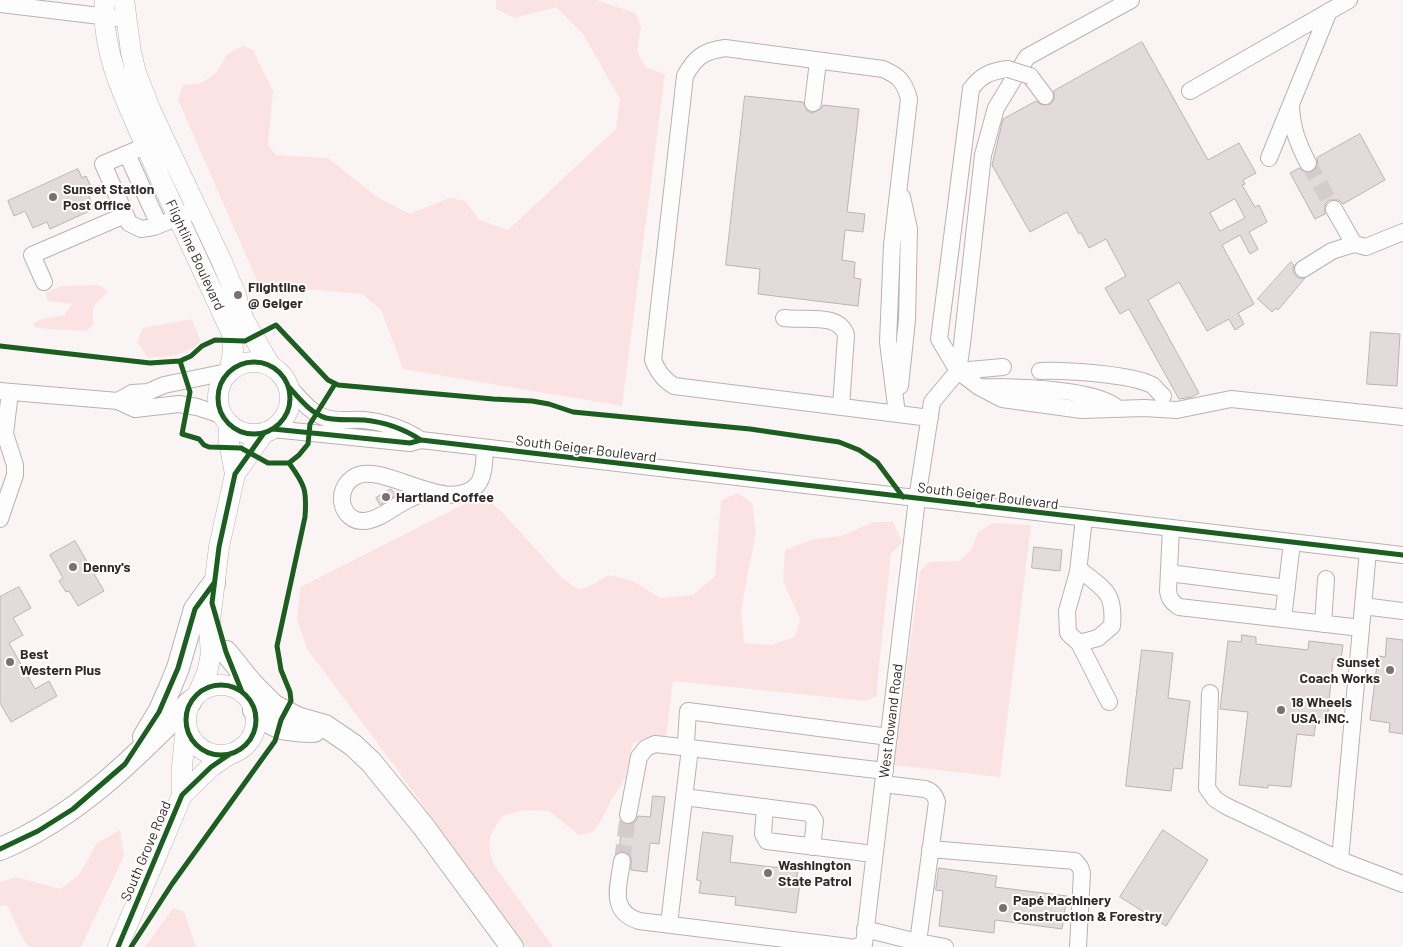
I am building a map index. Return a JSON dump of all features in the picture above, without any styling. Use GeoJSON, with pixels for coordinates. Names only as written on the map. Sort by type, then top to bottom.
{"type":"FeatureCollection","features":[{"type":"Feature","properties":{"kind":"highway"},"geometry":{"type":"LineString","coordinates":[[125,764],[159,712],[178,668],[195,610],[213,593]]}},
{"type":"Feature","properties":{"kind":"highway"},"geometry":{"type":"LineString","coordinates":[[226,652],[251,683],[274,706],[297,718],[325,726],[339,737],[353,744],[372,762],[423,826],[512,947]]}},
{"type":"Feature","properties":{"kind":"highway"},"geometry":{"type":"LineString","coordinates":[[0,849],[38,831],[73,809],[125,764],[194,697]]}},
{"type":"Feature","properties":{"kind":"highway"},"geometry":{"type":"LineString","coordinates":[[248,701],[266,722],[280,728],[314,731],[339,737]]}},
{"type":"Feature","properties":{"kind":"main road","name":"Flightline Boulevard"},"geometry":{"type":"LineString","coordinates":[[104,9],[112,61],[120,86],[197,209],[236,295],[245,322],[270,365]]}},
{"type":"Feature","properties":{"kind":"main road","name":"Flightline Boulevard"},"geometry":{"type":"LineString","coordinates":[[125,10],[130,52],[150,111],[154,142],[178,218],[232,334],[233,351],[229,371]]}},
{"type":"Feature","properties":{"kind":"main road"},"geometry":{"type":"LineString","coordinates":[[213,593],[226,652],[256,721],[254,732],[248,742],[230,754],[219,755],[208,753],[197,746],[190,737],[186,725],[186,713],[207,673],[212,654],[209,629],[213,593],[219,547],[235,474],[225,420],[218,404],[218,393],[221,382],[229,371],[247,362],[259,362],[270,365],[279,372],[288,386],[290,407],[284,418],[269,431],[235,474]]}},
{"type":"Feature","properties":{"kind":"main road"},"geometry":{"type":"LineString","coordinates":[[225,420],[240,432],[252,435],[269,431]]}},
{"type":"Feature","properties":{"kind":"main road"},"geometry":{"type":"LineString","coordinates":[[194,697],[208,687],[220,684],[232,686],[248,701]]}},
{"type":"Feature","properties":{"kind":"main road","name":"South Grove Road"},"geometry":{"type":"LineString","coordinates":[[118,947],[182,795],[182,767],[186,725]]}},
{"type":"Feature","properties":{"kind":"main road","name":"South Grove Road"},"geometry":{"type":"LineString","coordinates":[[182,795],[211,767],[230,754]]}},
{"type":"Feature","properties":{"kind":"street"},"geometry":{"type":"LineString","coordinates":[[958,370],[983,155],[996,108],[1027,58],[1131,0]]}},
{"type":"Feature","properties":{"kind":"street"},"geometry":{"type":"LineString","coordinates":[[1190,91],[1349,0]]}},
{"type":"Feature","properties":{"kind":"street"},"geometry":{"type":"LineString","coordinates":[[0,4],[125,10]]}},
{"type":"Feature","properties":{"kind":"street"},"geometry":{"type":"LineString","coordinates":[[1269,158],[1329,11]]}},
{"type":"Feature","properties":{"kind":"street"},"geometry":{"type":"LineString","coordinates":[[897,414],[888,342],[892,245],[909,99],[906,86],[896,75],[883,69],[725,48],[711,50],[700,56],[691,65],[685,76],[653,360],[658,373],[674,386],[841,407],[897,414],[930,418]]}},
{"type":"Feature","properties":{"kind":"street"},"geometry":{"type":"LineString","coordinates":[[813,104],[818,60]]}},
{"type":"Feature","properties":{"kind":"street"},"geometry":{"type":"LineString","coordinates":[[1045,96],[1030,76],[1008,69],[986,74],[977,80],[971,89],[940,338],[958,370],[979,387],[1032,387],[1109,401],[1120,410],[1144,408],[1177,410],[1231,399],[1403,416]]}},
{"type":"Feature","properties":{"kind":"street"},"geometry":{"type":"LineString","coordinates":[[1290,105],[1291,124],[1308,163]]}},
{"type":"Feature","properties":{"kind":"street"},"geometry":{"type":"LineString","coordinates":[[154,142],[103,164],[129,223],[141,229],[159,225],[197,209]]}},
{"type":"Feature","properties":{"kind":"street"},"geometry":{"type":"LineString","coordinates":[[127,154],[159,225]]}},
{"type":"Feature","properties":{"kind":"street"},"geometry":{"type":"LineString","coordinates":[[1334,209],[1354,244]]}},
{"type":"Feature","properties":{"kind":"street"},"geometry":{"type":"LineString","coordinates":[[44,282],[32,255],[125,215]]}},
{"type":"Feature","properties":{"kind":"street"},"geometry":{"type":"LineString","coordinates":[[1303,269],[1332,251],[1354,244],[1366,247],[1403,232]]}},
{"type":"Feature","properties":{"kind":"street"},"geometry":{"type":"LineString","coordinates":[[784,318],[797,320],[813,318],[837,322],[844,330],[846,335],[841,407]]}},
{"type":"Feature","properties":{"kind":"street"},"geometry":{"type":"LineString","coordinates":[[958,370],[1002,367]]}},
{"type":"Feature","properties":{"kind":"street","name":"West Rowand Road"},"geometry":{"type":"LineString","coordinates":[[858,942],[874,854],[917,499],[932,402],[958,370]]}},
{"type":"Feature","properties":{"kind":"street"},"geometry":{"type":"LineString","coordinates":[[1040,371],[1061,370],[1135,379],[1153,386],[1177,410]]}},
{"type":"Feature","properties":{"kind":"street"},"geometry":{"type":"LineString","coordinates":[[118,402],[132,393],[148,392],[164,385],[229,371]]}},
{"type":"Feature","properties":{"kind":"street"},"geometry":{"type":"LineString","coordinates":[[1060,377],[1141,386],[1163,396]]}},
{"type":"Feature","properties":{"kind":"street","name":"South Geiger Boulevard"},"geometry":{"type":"LineString","coordinates":[[288,386],[314,412],[326,418],[383,423],[406,430],[421,440],[1403,555]]}},
{"type":"Feature","properties":{"kind":"street"},"geometry":{"type":"LineString","coordinates":[[0,520],[15,475],[15,465],[2,436],[5,391],[118,402],[135,409],[179,404],[197,407],[225,420]]}},
{"type":"Feature","properties":{"kind":"street","name":"South Geiger Boulevard"},"geometry":{"type":"LineString","coordinates":[[269,431],[410,444],[421,440]]}},
{"type":"Feature","properties":{"kind":"street"},"geometry":{"type":"LineString","coordinates":[[428,492],[409,499],[373,520],[363,521],[350,517],[342,504],[342,492],[348,482],[358,475],[375,475],[409,484],[428,492],[463,493],[477,485],[483,472],[485,448]]}},
{"type":"Feature","properties":{"kind":"street"},"geometry":{"type":"LineString","coordinates":[[1084,518],[1079,570],[1067,611],[1068,633],[1079,643],[1109,702]]}},
{"type":"Feature","properties":{"kind":"street"},"geometry":{"type":"LineString","coordinates":[[1171,528],[1168,597],[1178,607],[1361,628]]}},
{"type":"Feature","properties":{"kind":"street"},"geometry":{"type":"LineString","coordinates":[[1283,619],[1292,542]]}},
{"type":"Feature","properties":{"kind":"street"},"geometry":{"type":"LineString","coordinates":[[1340,860],[1368,551]]}},
{"type":"Feature","properties":{"kind":"street"},"geometry":{"type":"LineString","coordinates":[[1079,570],[1105,591],[1112,600],[1113,613],[1112,626],[1098,638],[1079,643]]}},
{"type":"Feature","properties":{"kind":"street"},"geometry":{"type":"LineString","coordinates":[[1169,574],[1287,588]]}},
{"type":"Feature","properties":{"kind":"street"},"geometry":{"type":"LineString","coordinates":[[1322,624],[1326,578]]}},
{"type":"Feature","properties":{"kind":"street"},"geometry":{"type":"LineString","coordinates":[[1363,606],[1403,612]]}},
{"type":"Feature","properties":{"kind":"street"},"geometry":{"type":"LineString","coordinates":[[1210,693],[1207,788],[1215,799],[1340,860],[1403,884]]}},
{"type":"Feature","properties":{"kind":"street"},"geometry":{"type":"LineString","coordinates":[[662,923],[684,797],[690,748],[686,742],[688,711],[889,737]]}},
{"type":"Feature","properties":{"kind":"street"},"geometry":{"type":"LineString","coordinates":[[628,815],[639,757],[646,748],[654,744],[884,777],[930,790],[936,796],[936,802],[918,942]]}},
{"type":"Feature","properties":{"kind":"street"},"geometry":{"type":"LineString","coordinates":[[684,797],[810,813],[815,821],[812,847]]}},
{"type":"Feature","properties":{"kind":"street"},"geometry":{"type":"LineString","coordinates":[[766,807],[763,834],[767,841],[874,854]]}},
{"type":"Feature","properties":{"kind":"street"},"geometry":{"type":"LineString","coordinates":[[930,849],[1075,861],[1082,873],[1078,947]]}},
{"type":"Feature","properties":{"kind":"street"},"geometry":{"type":"LineString","coordinates":[[622,861],[617,899],[620,909],[631,918],[662,923],[858,942],[918,942],[945,947]]}},
{"type":"Feature","properties":{"kind":"shaded area"},"geometry":{"type":"Polygon","coordinates":[[[496,0],[596,0],[635,13],[641,26],[637,51],[645,67],[665,74],[622,406],[403,369],[381,310],[362,294],[259,285],[178,100],[183,85],[201,83],[216,73],[227,54],[243,46],[253,50],[273,91],[268,145],[276,155],[328,158],[377,197],[410,214],[449,198],[465,201],[479,220],[508,230],[616,129],[620,99],[583,34],[556,7],[515,18],[496,9],[496,0]]]}},
{"type":"Feature","properties":{"kind":"shaded area"},"geometry":{"type":"Polygon","coordinates":[[[99,285],[108,291],[93,307],[93,325],[86,331],[36,328],[33,324],[39,320],[64,315],[72,304],[48,301],[45,293],[61,286],[99,285]]]}},
{"type":"Feature","properties":{"kind":"shaded area"},"geometry":{"type":"Polygon","coordinates":[[[192,319],[201,342],[182,353],[148,358],[137,342],[143,328],[192,319]]]}},
{"type":"Feature","properties":{"kind":"shaded area"},"geometry":{"type":"Polygon","coordinates":[[[737,493],[752,503],[756,531],[741,610],[744,643],[771,645],[795,637],[800,619],[783,581],[785,550],[815,539],[841,536],[874,522],[893,522],[902,542],[891,554],[877,696],[866,701],[673,681],[666,739],[645,738],[633,743],[625,778],[593,832],[579,835],[549,811],[525,810],[502,816],[494,829],[489,844],[494,865],[553,947],[525,947],[396,768],[307,649],[297,619],[301,587],[482,495],[504,514],[561,577],[579,590],[594,584],[608,575],[633,581],[660,598],[693,595],[715,576],[721,501],[737,493]]]}},
{"type":"Feature","properties":{"kind":"shaded area"},"geometry":{"type":"Polygon","coordinates":[[[992,523],[1031,525],[1000,777],[894,765],[920,571],[929,562],[959,561],[971,550],[978,533],[992,523]]]}},
{"type":"Feature","properties":{"kind":"shaded area"},"geometry":{"type":"Polygon","coordinates":[[[120,830],[124,856],[81,947],[29,947],[24,941],[7,905],[0,907],[0,882],[16,877],[60,889],[79,875],[97,843],[120,830]]]}},
{"type":"Feature","properties":{"kind":"shaded area"},"geometry":{"type":"Polygon","coordinates":[[[173,908],[184,912],[196,947],[145,947],[173,908]]]}},
{"type":"Feature","properties":{"kind":"building"},"geometry":{"type":"Polygon","coordinates":[[[1142,42],[1208,160],[1239,143],[1256,173],[1243,180],[1245,184],[1242,185],[1255,207],[1259,205],[1267,222],[1249,232],[1258,249],[1250,254],[1240,235],[1222,245],[1254,304],[1238,313],[1244,324],[1235,330],[1229,319],[1207,331],[1179,282],[1148,300],[1199,393],[1192,397],[1179,399],[1129,309],[1120,314],[1105,288],[1126,276],[1106,239],[1089,248],[1067,212],[1030,232],[992,165],[1003,119],[1036,101],[1042,105],[1051,104],[1054,99],[1054,91],[1142,42]],[[1235,199],[1210,213],[1220,231],[1245,218],[1235,199]]]}},
{"type":"Feature","properties":{"kind":"building"},"geometry":{"type":"Polygon","coordinates":[[[745,96],[803,102],[807,111],[812,113],[821,109],[823,105],[859,109],[847,212],[865,214],[863,232],[845,230],[842,260],[855,262],[854,278],[861,279],[858,306],[758,294],[760,269],[726,265],[745,96]]]}},
{"type":"Feature","properties":{"kind":"building"},"geometry":{"type":"Polygon","coordinates":[[[1360,134],[1385,180],[1343,204],[1339,200],[1329,200],[1325,204],[1325,214],[1315,219],[1290,173],[1299,168],[1307,173],[1313,172],[1318,164],[1317,158],[1360,134]]]}},
{"type":"Feature","properties":{"kind":"building","name":"Sunset Station Post Office"},"geometry":{"type":"Polygon","coordinates":[[[78,169],[82,178],[86,176],[93,191],[88,193],[94,209],[50,229],[47,222],[33,228],[25,211],[14,216],[8,201],[78,169]]]}},
{"type":"Feature","properties":{"kind":"building"},"geometry":{"type":"Polygon","coordinates":[[[1291,262],[1294,265],[1295,275],[1299,278],[1305,278],[1278,310],[1276,308],[1272,312],[1258,299],[1291,262]]]}},
{"type":"Feature","properties":{"kind":"building"},"geometry":{"type":"Polygon","coordinates":[[[1371,332],[1400,334],[1397,386],[1367,384],[1371,332]]]}},
{"type":"Feature","properties":{"kind":"building","name":"Hartland Coffee"},"geometry":{"type":"Polygon","coordinates":[[[391,489],[396,495],[380,505],[376,498],[391,489]]]}},
{"type":"Feature","properties":{"kind":"building","name":"Denny's"},"geometry":{"type":"Polygon","coordinates":[[[75,541],[104,591],[78,606],[69,591],[66,592],[59,581],[63,578],[50,555],[75,541]]]}},
{"type":"Feature","properties":{"kind":"building"},"geometry":{"type":"Polygon","coordinates":[[[1034,547],[1062,550],[1060,571],[1032,568],[1034,547]]]}},
{"type":"Feature","properties":{"kind":"building","name":"Best Western Plus"},"geometry":{"type":"Polygon","coordinates":[[[19,587],[31,608],[13,618],[23,635],[9,643],[35,689],[49,681],[57,696],[11,722],[0,703],[0,597],[19,587]]]}},
{"type":"Feature","properties":{"kind":"building","name":"18 Wheels USA, INC."},"geometry":{"type":"Polygon","coordinates":[[[1242,635],[1256,637],[1256,644],[1308,650],[1309,641],[1343,645],[1341,660],[1333,659],[1327,723],[1316,722],[1314,736],[1297,734],[1291,787],[1268,785],[1268,788],[1239,785],[1248,712],[1220,709],[1228,641],[1241,642],[1242,635]]]}},
{"type":"Feature","properties":{"kind":"building"},"geometry":{"type":"Polygon","coordinates":[[[1387,638],[1403,640],[1403,734],[1389,732],[1390,723],[1370,720],[1378,656],[1385,657],[1387,638]]]}},
{"type":"Feature","properties":{"kind":"building"},"geometry":{"type":"Polygon","coordinates":[[[1142,650],[1173,653],[1168,698],[1190,701],[1182,769],[1174,768],[1171,791],[1126,786],[1142,650]]]}},
{"type":"Feature","properties":{"kind":"building"},"geometry":{"type":"Polygon","coordinates":[[[653,796],[665,797],[659,844],[650,843],[647,872],[631,870],[631,857],[624,851],[619,852],[622,823],[632,824],[638,816],[650,817],[653,796]]]}},
{"type":"Feature","properties":{"kind":"building"},"geometry":{"type":"Polygon","coordinates":[[[1163,830],[1208,860],[1166,926],[1120,897],[1163,830]]]}},
{"type":"Feature","properties":{"kind":"building","name":"Washington State Patrol"},"geometry":{"type":"Polygon","coordinates":[[[703,832],[733,836],[730,862],[798,870],[796,882],[800,883],[796,913],[735,905],[736,897],[699,893],[701,881],[697,880],[703,832]]]}},
{"type":"Feature","properties":{"kind":"building","name":"Papé Machinery Construction & Forestry"},"geometry":{"type":"Polygon","coordinates":[[[939,868],[997,876],[995,887],[1067,896],[1062,929],[995,920],[994,933],[939,926],[943,891],[936,890],[939,868]]]}},
{"type":"Feature","properties":{"kind":"tunnel"},"geometry":{"type":"LineString","coordinates":[[1308,163],[1334,209]]}},
{"type":"Feature","properties":{"kind":"tunnel"},"geometry":{"type":"LineString","coordinates":[[622,861],[628,815]]}},
{"type":"Feature","properties":{"kind":"cycle path"},"geometry":{"type":"LineString","coordinates":[[0,346],[150,363],[180,361],[191,356],[202,346],[215,340],[245,341],[276,325],[328,380],[338,385],[532,401],[549,404],[573,412],[750,429],[839,442],[859,450],[877,462],[903,497]]}},
{"type":"Feature","properties":{"kind":"cycle path"},"geometry":{"type":"LineString","coordinates":[[180,361],[190,392],[182,434],[199,439],[204,445],[209,447],[241,448],[268,463],[289,463],[299,455],[308,444],[310,424],[335,384]]}},
{"type":"Feature","properties":{"kind":"cycle path"},"geometry":{"type":"LineString","coordinates":[[261,362],[280,372],[288,384],[290,398],[288,412],[280,424],[268,432],[247,434],[228,424],[220,412],[218,391],[228,372],[240,364],[261,362]]}},
{"type":"Feature","properties":{"kind":"cycle path"},"geometry":{"type":"LineString","coordinates":[[288,386],[305,405],[320,416],[340,420],[379,422],[401,429],[421,440]]}},
{"type":"Feature","properties":{"kind":"cycle path"},"geometry":{"type":"LineString","coordinates":[[273,429],[410,443],[421,440],[1403,555]]}},
{"type":"Feature","properties":{"kind":"cycle path"},"geometry":{"type":"LineString","coordinates":[[242,692],[226,652],[212,603],[219,547],[235,474],[264,433]]}},
{"type":"Feature","properties":{"kind":"cycle path"},"geometry":{"type":"LineString","coordinates":[[131,947],[172,884],[275,741],[281,720],[291,701],[290,692],[281,670],[277,646],[305,517],[306,500],[302,483],[289,463]]}},
{"type":"Feature","properties":{"kind":"cycle path"},"geometry":{"type":"LineString","coordinates":[[0,849],[38,831],[73,809],[125,764],[159,712],[178,668],[195,609],[214,583]]}},
{"type":"Feature","properties":{"kind":"cycle path"},"geometry":{"type":"LineString","coordinates":[[221,685],[234,688],[246,695],[253,707],[256,720],[253,733],[246,745],[234,752],[221,755],[208,752],[196,745],[189,733],[186,720],[189,707],[196,695],[208,688],[221,685]]}},
{"type":"Feature","properties":{"kind":"cycle path"},"geometry":{"type":"LineString","coordinates":[[118,947],[182,795],[211,767],[230,754]]}},
{"type":"Feature","properties":{"kind":"place","name":"Sunset Station Post Office"},"geometry":{"type":"Point","coordinates":[53,197]}},
{"type":"Feature","properties":{"kind":"place","name":"Flightline @ Geiger"},"geometry":{"type":"Point","coordinates":[238,295]}},
{"type":"Feature","properties":{"kind":"place","name":"Hartland Coffee"},"geometry":{"type":"Point","coordinates":[386,497]}},
{"type":"Feature","properties":{"kind":"place","name":"Denny's"},"geometry":{"type":"Point","coordinates":[73,567]}},
{"type":"Feature","properties":{"kind":"place","name":"Best Western Plus"},"geometry":{"type":"Point","coordinates":[10,662]}},
{"type":"Feature","properties":{"kind":"place","name":"Sunset Coach Works"},"geometry":{"type":"Point","coordinates":[1390,670]}},
{"type":"Feature","properties":{"kind":"place","name":"18 Wheels USA, INC."},"geometry":{"type":"Point","coordinates":[1281,710]}},
{"type":"Feature","properties":{"kind":"place","name":"Washington State Patrol"},"geometry":{"type":"Point","coordinates":[768,873]}},
{"type":"Feature","properties":{"kind":"place","name":"Papé Machinery Construction & Forestry"},"geometry":{"type":"Point","coordinates":[1003,908]}}]}
